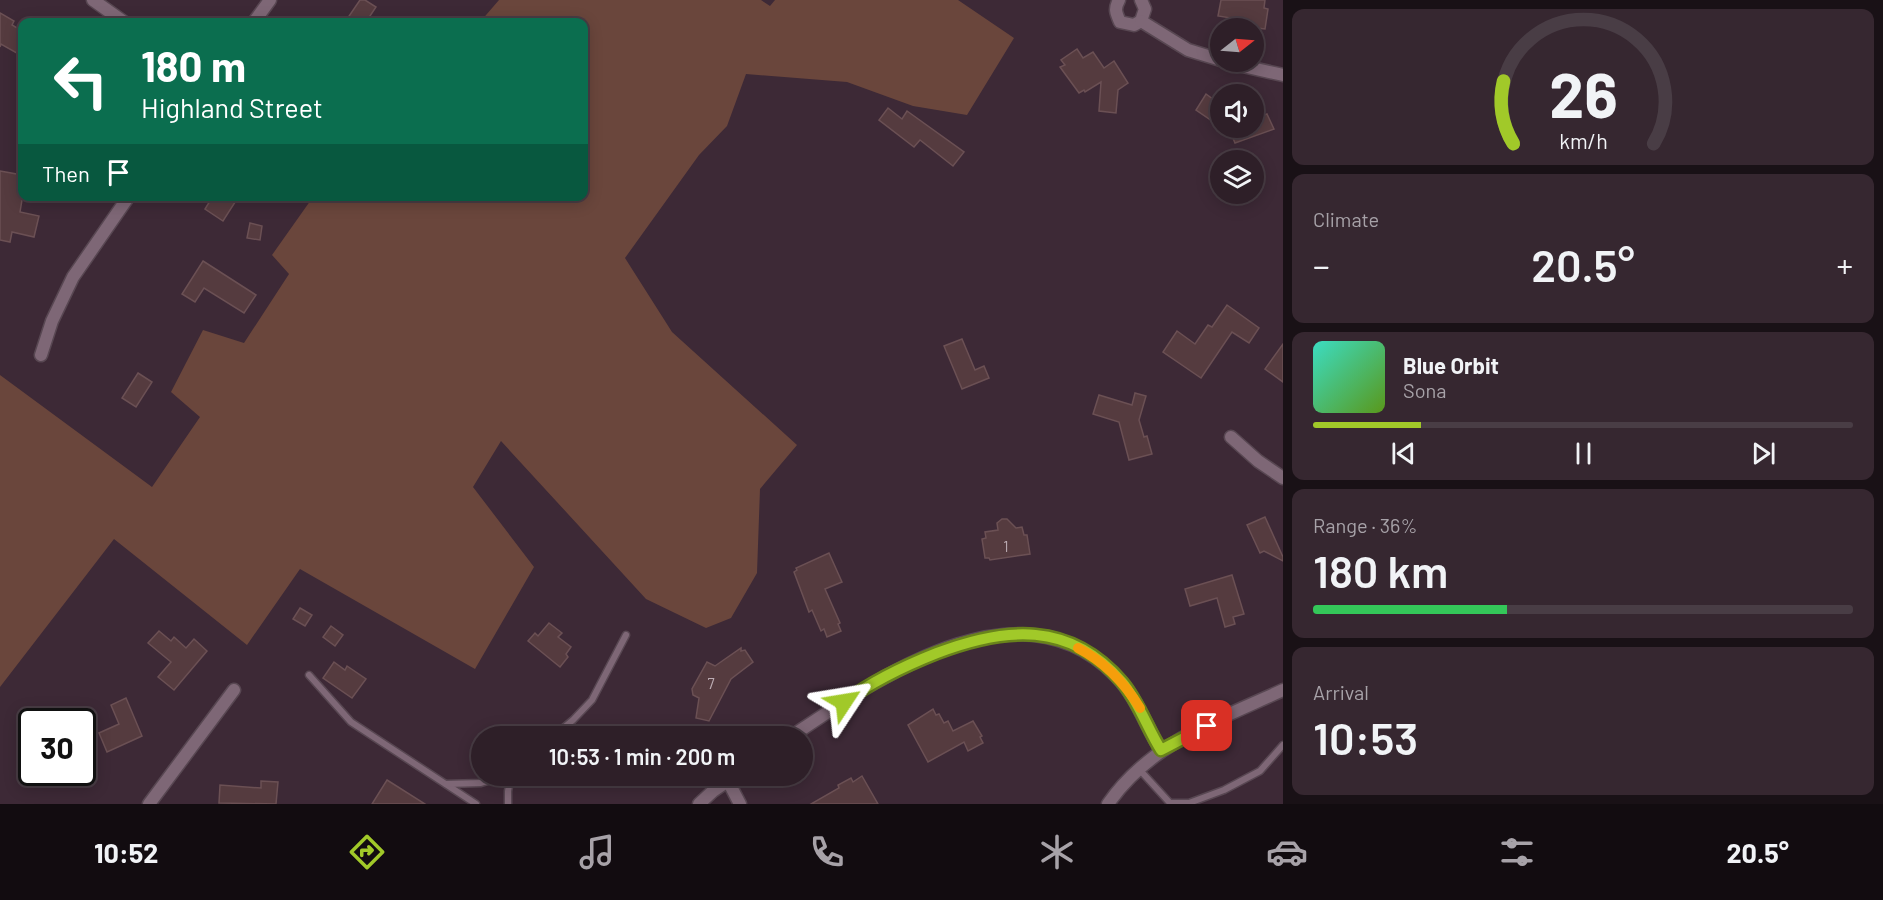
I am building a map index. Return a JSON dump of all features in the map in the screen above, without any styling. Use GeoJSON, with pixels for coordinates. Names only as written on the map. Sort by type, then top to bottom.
{"type":"FeatureCollection","features":[{"type":"Feature","properties":{"kind":"street"},"geometry":{"type":"LineString","coordinates":[[93,0],[118,18]]}},
{"type":"Feature","properties":{"kind":"street"},"geometry":{"type":"LineString","coordinates":[[257,18],[270,0]]}},
{"type":"Feature","properties":{"kind":"street"},"geometry":{"type":"LineString","coordinates":[[1119,0],[1116,13],[1120,22],[1134,25],[1141,21],[1145,9],[1141,0]]}},
{"type":"Feature","properties":{"kind":"street"},"geometry":{"type":"LineString","coordinates":[[1141,21],[1188,50],[1210,57]]}},
{"type":"Feature","properties":{"kind":"street"},"geometry":{"type":"LineString","coordinates":[[1264,71],[1283,75]]}},
{"type":"Feature","properties":{"kind":"street"},"geometry":{"type":"LineString","coordinates":[[41,355],[52,321],[73,277],[126,201]]}},
{"type":"Feature","properties":{"kind":"street"},"geometry":{"type":"LineString","coordinates":[[1231,437],[1258,461],[1283,478]]}},
{"type":"Feature","properties":{"kind":"street"},"geometry":{"type":"LineString","coordinates":[[807,726],[861,690],[913,663],[972,640],[1024,633],[1059,640],[1084,652],[1105,666],[1131,694],[1161,750]]}},
{"type":"Feature","properties":{"kind":"street"},"geometry":{"type":"LineString","coordinates":[[149,804],[234,690]]}},
{"type":"Feature","properties":{"kind":"street"},"geometry":{"type":"LineString","coordinates":[[1108,804],[1123,783],[1161,750],[1283,690]]}},
{"type":"Feature","properties":{"kind":"street"},"geometry":{"type":"LineString","coordinates":[[702,801],[721,786]]}},
{"type":"Feature","properties":{"kind":"street"},"geometry":{"type":"LineString","coordinates":[[734,786],[740,804]]}},
{"type":"Feature","properties":{"kind":"lane"},"geometry":{"type":"LineString","coordinates":[[566,726],[592,700],[626,635]]}},
{"type":"Feature","properties":{"kind":"lane"},"geometry":{"type":"LineString","coordinates":[[309,675],[351,722],[476,804]]}},
{"type":"Feature","properties":{"kind":"lane"},"geometry":{"type":"LineString","coordinates":[[1138,768],[1170,803],[1189,803],[1224,790],[1260,771],[1283,745]]}},
{"type":"Feature","properties":{"kind":"lane"},"geometry":{"type":"LineString","coordinates":[[446,784],[471,783]]}},
{"type":"Feature","properties":{"kind":"lane"},"geometry":{"type":"LineString","coordinates":[[508,804],[509,786]]}},
{"type":"Feature","properties":{"kind":"shaded area"},"geometry":{"type":"Polygon","coordinates":[[[499,0],[761,0],[770,6],[775,0],[958,0],[1014,38],[967,115],[913,106],[847,82],[746,74],[727,126],[699,155],[625,258],[672,332],[797,445],[760,489],[757,573],[731,618],[706,628],[646,599],[501,441],[473,487],[534,567],[475,669],[300,569],[247,645],[114,539],[0,687],[0,375],[152,487],[200,417],[171,392],[203,330],[244,343],[289,274],[272,255],[310,201],[588,201],[588,18],[483,18],[499,0]]]}},
{"type":"Feature","properties":{"kind":"building"},"geometry":{"type":"Polygon","coordinates":[[[360,0],[365,0],[376,7],[369,18],[348,18],[360,0]]]}},
{"type":"Feature","properties":{"kind":"building"},"geometry":{"type":"Polygon","coordinates":[[[1221,0],[1265,0],[1264,8],[1268,9],[1265,29],[1264,18],[1218,16],[1221,0]]]}},
{"type":"Feature","properties":{"kind":"building"},"geometry":{"type":"Polygon","coordinates":[[[0,13],[14,21],[12,25],[18,29],[18,54],[1,44],[0,47],[0,13]]]}},
{"type":"Feature","properties":{"kind":"building"},"geometry":{"type":"Polygon","coordinates":[[[1077,49],[1083,58],[1093,52],[1104,68],[1114,61],[1128,83],[1118,90],[1116,113],[1099,111],[1101,82],[1079,93],[1060,67],[1065,65],[1061,60],[1077,49]]]}},
{"type":"Feature","properties":{"kind":"building"},"geometry":{"type":"Polygon","coordinates":[[[1206,94],[1210,97],[1210,120],[1196,110],[1206,94]]]}},
{"type":"Feature","properties":{"kind":"building"},"geometry":{"type":"Polygon","coordinates":[[[888,108],[902,119],[907,111],[964,152],[953,166],[920,140],[914,147],[879,120],[888,108]]]}},
{"type":"Feature","properties":{"kind":"building"},"geometry":{"type":"Polygon","coordinates":[[[1267,114],[1274,129],[1264,133],[1264,115],[1267,114]]]}},
{"type":"Feature","properties":{"kind":"building"},"geometry":{"type":"Polygon","coordinates":[[[1233,138],[1249,138],[1235,143],[1233,138]]]}},
{"type":"Feature","properties":{"kind":"building"},"geometry":{"type":"Polygon","coordinates":[[[0,171],[18,174],[18,201],[22,201],[20,212],[39,216],[34,237],[12,232],[10,242],[0,240],[0,171]]]}},
{"type":"Feature","properties":{"kind":"building"},"geometry":{"type":"Polygon","coordinates":[[[210,201],[236,201],[223,221],[205,209],[210,201]]]}},
{"type":"Feature","properties":{"kind":"building"},"geometry":{"type":"Polygon","coordinates":[[[250,223],[262,226],[260,240],[247,238],[250,223]]]}},
{"type":"Feature","properties":{"kind":"building"},"geometry":{"type":"Polygon","coordinates":[[[203,261],[256,295],[244,313],[204,288],[195,302],[182,294],[203,261]]]}},
{"type":"Feature","properties":{"kind":"building"},"geometry":{"type":"Polygon","coordinates":[[[1227,305],[1259,328],[1249,343],[1232,332],[1201,378],[1163,352],[1177,331],[1195,344],[1208,325],[1212,327],[1227,305]]]}},
{"type":"Feature","properties":{"kind":"building"},"geometry":{"type":"Polygon","coordinates":[[[962,339],[975,370],[984,366],[989,378],[962,389],[944,346],[962,339]]]}},
{"type":"Feature","properties":{"kind":"building"},"geometry":{"type":"Polygon","coordinates":[[[1283,344],[1283,382],[1265,369],[1283,344]]]}},
{"type":"Feature","properties":{"kind":"building"},"geometry":{"type":"Polygon","coordinates":[[[138,373],[152,382],[136,407],[122,398],[138,373]]]}},
{"type":"Feature","properties":{"kind":"building"},"geometry":{"type":"Polygon","coordinates":[[[1135,393],[1146,396],[1139,420],[1152,454],[1129,460],[1119,422],[1093,414],[1099,395],[1132,405],[1135,393]]]}},
{"type":"Feature","properties":{"kind":"building"},"geometry":{"type":"Polygon","coordinates":[[[1265,517],[1283,561],[1264,551],[1260,553],[1247,525],[1265,517]]]}},
{"type":"Feature","properties":{"kind":"building"},"geometry":{"type":"Polygon","coordinates":[[[1002,519],[1007,519],[1016,528],[1022,527],[1024,535],[1027,535],[1030,554],[990,560],[985,558],[982,539],[986,538],[985,532],[998,530],[997,523],[1002,519]]]}},
{"type":"Feature","properties":{"kind":"building"},"geometry":{"type":"Polygon","coordinates":[[[829,553],[842,582],[825,589],[840,623],[838,624],[841,631],[827,637],[824,629],[821,631],[812,610],[809,612],[794,572],[796,568],[829,553]]]}},
{"type":"Feature","properties":{"kind":"building"},"geometry":{"type":"Polygon","coordinates":[[[1232,575],[1244,614],[1233,617],[1235,624],[1225,627],[1217,598],[1190,606],[1185,589],[1232,575]]]}},
{"type":"Feature","properties":{"kind":"building"},"geometry":{"type":"Polygon","coordinates":[[[300,608],[312,615],[305,626],[293,619],[300,608]]]}},
{"type":"Feature","properties":{"kind":"building"},"geometry":{"type":"Polygon","coordinates":[[[549,623],[562,633],[558,637],[571,647],[566,654],[568,657],[560,667],[528,641],[535,633],[538,636],[549,623]]]}},
{"type":"Feature","properties":{"kind":"building"},"geometry":{"type":"Polygon","coordinates":[[[331,626],[343,635],[335,646],[323,637],[331,626]]]}},
{"type":"Feature","properties":{"kind":"building"},"geometry":{"type":"Polygon","coordinates":[[[159,631],[171,641],[174,637],[186,648],[194,639],[207,651],[174,690],[158,677],[171,662],[148,643],[159,631]]]}},
{"type":"Feature","properties":{"kind":"building"},"geometry":{"type":"Polygon","coordinates":[[[741,648],[741,651],[745,650],[753,662],[731,679],[709,721],[696,718],[699,698],[693,695],[692,689],[707,662],[715,666],[741,648]]]}},
{"type":"Feature","properties":{"kind":"building"},"geometry":{"type":"Polygon","coordinates":[[[334,662],[345,670],[347,666],[366,679],[352,698],[323,678],[334,662]]]}},
{"type":"Feature","properties":{"kind":"building"},"geometry":{"type":"Polygon","coordinates":[[[126,698],[142,736],[107,752],[99,733],[119,724],[111,705],[126,698]]]}},
{"type":"Feature","properties":{"kind":"building"},"geometry":{"type":"Polygon","coordinates":[[[933,709],[944,723],[948,721],[953,731],[973,721],[982,736],[980,737],[983,743],[968,751],[964,742],[928,762],[908,725],[933,709]]]}},
{"type":"Feature","properties":{"kind":"building"},"geometry":{"type":"Polygon","coordinates":[[[862,776],[878,804],[811,804],[839,788],[838,785],[851,778],[853,782],[862,776]]]}},
{"type":"Feature","properties":{"kind":"building"},"geometry":{"type":"Polygon","coordinates":[[[387,780],[425,804],[372,804],[387,780]]]}},
{"type":"Feature","properties":{"kind":"building"},"geometry":{"type":"Polygon","coordinates":[[[261,781],[278,782],[276,804],[219,803],[220,785],[261,788],[261,781]]]}},
{"type":"Feature","properties":{"kind":"slow traffic"},"geometry":{"type":"LineString","coordinates":[[1078,648],[1111,670],[1140,708]]}},
{"type":"Feature","properties":{"kind":"route"},"geometry":{"type":"LineString","coordinates":[[844,702],[892,672],[953,647],[990,636],[1024,633],[1059,640],[1076,647],[1105,666],[1131,694],[1161,750],[1207,726]]}}]}
